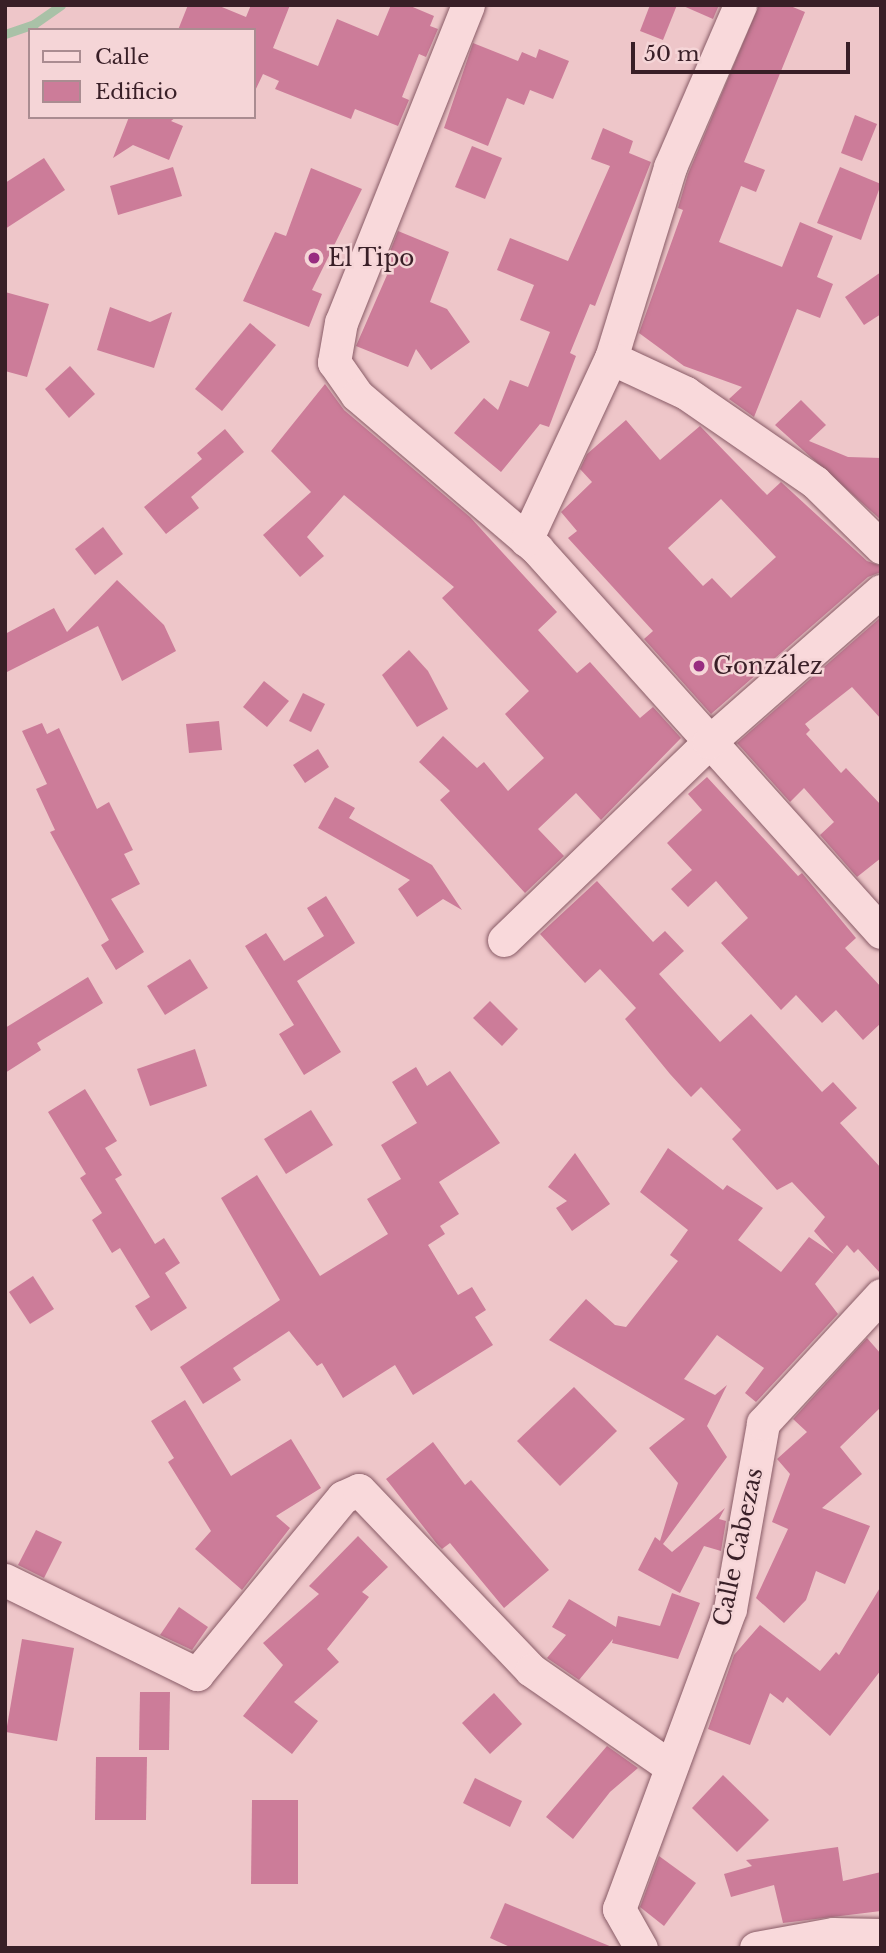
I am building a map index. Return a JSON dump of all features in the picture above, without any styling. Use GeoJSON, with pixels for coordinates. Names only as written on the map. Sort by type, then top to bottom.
{"type":"FeatureCollection","features":[{"type":"Feature","properties":{"kind":"street"},"geometry":{"type":"LineString","coordinates":[[468,5],[341,322],[334,362],[357,395],[526,540],[881,932]]}},
{"type":"Feature","properties":{"kind":"street"},"geometry":{"type":"LineString","coordinates":[[526,540],[611,358],[670,167],[740,5]]}},
{"type":"Feature","properties":{"kind":"street"},"geometry":{"type":"LineString","coordinates":[[611,358],[686,393],[804,475],[881,547]]}},
{"type":"Feature","properties":{"kind":"street"},"geometry":{"type":"LineString","coordinates":[[504,940],[709,742],[881,591]]}},
{"type":"Feature","properties":{"kind":"street","name":"Calle Cabezas"},"geometry":{"type":"LineString","coordinates":[[641,1948],[619,1909],[668,1765],[730,1609],[763,1423],[881,1295]]}},
{"type":"Feature","properties":{"kind":"street"},"geometry":{"type":"LineString","coordinates":[[5,1580],[197,1674],[343,1497],[359,1490],[531,1670],[668,1765]]}},
{"type":"Feature","properties":{"kind":"street"},"geometry":{"type":"LineString","coordinates":[[756,1948],[832,1934],[881,1935]]}},
{"type":"Feature","properties":{"kind":"building"},"geometry":{"type":"Polygon","coordinates":[[[188,5],[217,5],[246,17],[251,5],[290,5],[273,48],[318,66],[337,19],[378,36],[391,5],[408,5],[434,16],[430,26],[438,29],[426,57],[419,54],[402,97],[409,100],[398,126],[355,109],[351,119],[275,89],[279,81],[263,74],[256,89],[256,28],[179,28],[188,5]]]}},
{"type":"Feature","properties":{"kind":"building"},"geometry":{"type":"Polygon","coordinates":[[[650,5],[677,5],[663,40],[640,31],[650,5]]]}},
{"type":"Feature","properties":{"kind":"building"},"geometry":{"type":"Polygon","coordinates":[[[681,5],[719,5],[713,19],[681,5]]]}},
{"type":"Feature","properties":{"kind":"building"},"geometry":{"type":"Polygon","coordinates":[[[759,5],[788,5],[805,12],[744,162],[765,170],[756,192],[741,186],[719,242],[782,267],[800,222],[833,236],[817,277],[833,284],[820,318],[797,309],[754,417],[729,399],[742,387],[684,366],[639,333],[683,210],[678,208],[688,174],[759,5]]]}},
{"type":"Feature","properties":{"kind":"building"},"geometry":{"type":"Polygon","coordinates":[[[473,43],[518,61],[522,52],[536,58],[539,49],[569,61],[553,99],[530,90],[524,105],[507,98],[488,146],[444,128],[473,43]]]}},
{"type":"Feature","properties":{"kind":"building"},"geometry":{"type":"Polygon","coordinates":[[[855,115],[877,124],[862,161],[841,153],[855,115]]]}},
{"type":"Feature","properties":{"kind":"building"},"geometry":{"type":"Polygon","coordinates":[[[128,119],[174,119],[171,121],[183,126],[169,160],[133,145],[113,158],[128,119]]]}},
{"type":"Feature","properties":{"kind":"building"},"geometry":{"type":"Polygon","coordinates":[[[603,128],[633,141],[629,153],[651,162],[595,306],[590,304],[570,353],[576,356],[549,427],[540,424],[501,472],[454,433],[484,398],[498,410],[510,380],[528,387],[550,332],[520,320],[534,285],[497,270],[510,238],[568,261],[610,166],[591,159],[603,128]]]}},
{"type":"Feature","properties":{"kind":"building"},"geometry":{"type":"Polygon","coordinates":[[[472,146],[502,158],[485,199],[455,187],[472,146]]]}},
{"type":"Feature","properties":{"kind":"building"},"geometry":{"type":"Polygon","coordinates":[[[44,158],[65,190],[5,229],[5,183],[44,158]]]}},
{"type":"Feature","properties":{"kind":"building"},"geometry":{"type":"Polygon","coordinates":[[[173,167],[182,196],[118,215],[110,186],[173,167]]]}},
{"type":"Feature","properties":{"kind":"building"},"geometry":{"type":"Polygon","coordinates":[[[840,167],[881,184],[861,240],[817,223],[840,167]]]}},
{"type":"Feature","properties":{"kind":"building"},"geometry":{"type":"Polygon","coordinates":[[[311,168],[362,189],[312,290],[322,294],[309,327],[243,301],[275,232],[286,236],[311,168]]]}},
{"type":"Feature","properties":{"kind":"building"},"geometry":{"type":"Polygon","coordinates":[[[398,231],[449,252],[430,302],[447,309],[470,342],[431,370],[416,349],[408,367],[356,346],[387,275],[382,272],[398,231]]]}},
{"type":"Feature","properties":{"kind":"building"},"geometry":{"type":"Polygon","coordinates":[[[881,272],[881,314],[864,325],[845,297],[881,272]]]}},
{"type":"Feature","properties":{"kind":"building"},"geometry":{"type":"Polygon","coordinates":[[[5,292],[49,304],[27,377],[5,371],[5,292]]]}},
{"type":"Feature","properties":{"kind":"building"},"geometry":{"type":"Polygon","coordinates":[[[110,307],[150,322],[172,312],[154,368],[97,350],[110,307]]]}},
{"type":"Feature","properties":{"kind":"building"},"geometry":{"type":"Polygon","coordinates":[[[250,323],[276,345],[222,411],[195,389],[250,323]]]}},
{"type":"Feature","properties":{"kind":"building"},"geometry":{"type":"Polygon","coordinates":[[[70,366],[95,394],[69,418],[45,389],[70,366]]]}},
{"type":"Feature","properties":{"kind":"building"},"geometry":{"type":"Polygon","coordinates":[[[325,384],[344,410],[470,517],[557,612],[538,630],[577,673],[590,662],[640,718],[653,707],[681,738],[601,820],[576,793],[538,829],[564,856],[525,893],[440,800],[450,791],[419,762],[443,736],[477,768],[484,762],[508,791],[544,758],[505,714],[529,691],[442,598],[454,587],[344,495],[307,537],[324,556],[300,577],[263,535],[311,492],[271,451],[325,384]]]}},
{"type":"Feature","properties":{"kind":"building"},"geometry":{"type":"Polygon","coordinates":[[[801,400],[826,425],[809,441],[848,457],[881,458],[881,520],[775,425],[801,400]]]}},
{"type":"Feature","properties":{"kind":"building"},"geometry":{"type":"Polygon","coordinates":[[[626,420],[660,460],[700,426],[767,495],[781,482],[867,561],[881,566],[881,572],[868,577],[711,714],[644,639],[653,631],[568,538],[577,531],[561,512],[592,482],[580,469],[587,454],[626,420]],[[721,499],[668,548],[703,586],[712,578],[731,598],[776,557],[721,499]]]}},
{"type":"Feature","properties":{"kind":"building"},"geometry":{"type":"Polygon","coordinates":[[[225,429],[244,452],[191,497],[199,508],[166,534],[144,507],[202,459],[197,453],[225,429]]]}},
{"type":"Feature","properties":{"kind":"building"},"geometry":{"type":"Polygon","coordinates":[[[103,527],[123,554],[95,575],[75,549],[103,527]]]}},
{"type":"Feature","properties":{"kind":"building"},"geometry":{"type":"Polygon","coordinates":[[[117,580],[164,625],[176,651],[122,681],[98,626],[5,673],[5,634],[54,608],[67,632],[117,580]]]}},
{"type":"Feature","properties":{"kind":"building"},"geometry":{"type":"Polygon","coordinates":[[[881,617],[881,719],[852,687],[805,724],[810,730],[806,734],[841,773],[846,768],[881,805],[881,858],[857,877],[820,835],[834,822],[804,788],[790,802],[737,743],[881,617]]]}},
{"type":"Feature","properties":{"kind":"building"},"geometry":{"type":"Polygon","coordinates":[[[409,650],[428,671],[448,709],[417,727],[382,675],[409,650]]]}},
{"type":"Feature","properties":{"kind":"building"},"geometry":{"type":"Polygon","coordinates":[[[264,681],[289,701],[267,727],[243,707],[264,681]]]}},
{"type":"Feature","properties":{"kind":"building"},"geometry":{"type":"Polygon","coordinates":[[[303,693],[325,704],[311,732],[289,721],[303,693]]]}},
{"type":"Feature","properties":{"kind":"building"},"geometry":{"type":"Polygon","coordinates":[[[219,721],[222,750],[189,753],[186,724],[219,721]]]}},
{"type":"Feature","properties":{"kind":"building"},"geometry":{"type":"Polygon","coordinates":[[[42,723],[47,734],[59,728],[97,809],[109,802],[133,850],[124,854],[140,884],[111,899],[144,952],[116,970],[101,945],[109,940],[50,832],[55,830],[36,789],[47,784],[22,731],[42,723]]]}},
{"type":"Feature","properties":{"kind":"building"},"geometry":{"type":"Polygon","coordinates":[[[318,749],[329,767],[305,783],[293,765],[318,749]]]}},
{"type":"Feature","properties":{"kind":"building"},"geometry":{"type":"Polygon","coordinates":[[[707,777],[798,876],[802,873],[856,938],[845,948],[881,987],[881,1023],[863,1040],[836,1010],[822,1023],[796,995],[781,1010],[721,943],[748,918],[716,881],[688,907],[671,889],[692,870],[667,843],[702,810],[688,794],[707,777]]]}},
{"type":"Feature","properties":{"kind":"building"},"geometry":{"type":"Polygon","coordinates":[[[335,797],[355,808],[349,818],[432,865],[462,910],[443,899],[417,917],[398,889],[410,880],[318,828],[335,797]]]}},
{"type":"Feature","properties":{"kind":"building"},"geometry":{"type":"Polygon","coordinates":[[[597,881],[653,942],[665,931],[684,951],[659,974],[720,1042],[751,1014],[822,1092],[833,1082],[857,1108],[840,1123],[881,1168],[881,1274],[858,1249],[854,1253],[847,1245],[815,1284],[838,1314],[756,1402],[745,1393],[764,1368],[717,1335],[684,1379],[715,1395],[727,1385],[707,1426],[727,1457],[663,1544],[672,1552],[725,1508],[719,1519],[726,1521],[721,1551],[704,1546],[680,1593],[638,1570],[655,1537],[660,1541],[678,1483],[649,1448],[685,1419],[549,1340],[586,1299],[615,1325],[626,1327],[678,1261],[670,1255],[688,1230],[640,1192],[668,1148],[723,1190],[727,1185],[763,1208],[738,1240],[781,1272],[809,1237],[834,1254],[814,1231],[825,1217],[792,1182],[777,1190],[732,1139],[741,1130],[701,1087],[691,1097],[670,1074],[625,1019],[636,1008],[600,969],[585,983],[540,934],[597,881]]]}},
{"type":"Feature","properties":{"kind":"building"},"geometry":{"type":"Polygon","coordinates":[[[326,896],[355,943],[297,981],[341,1052],[304,1075],[279,1034],[294,1025],[245,946],[266,933],[284,961],[324,936],[307,908],[326,896]]]}},
{"type":"Feature","properties":{"kind":"building"},"geometry":{"type":"Polygon","coordinates":[[[190,959],[208,988],[165,1015],[147,986],[190,959]]]}},
{"type":"Feature","properties":{"kind":"building"},"geometry":{"type":"Polygon","coordinates":[[[88,977],[103,1003],[37,1043],[41,1050],[5,1073],[5,1028],[88,977]]]}},
{"type":"Feature","properties":{"kind":"building"},"geometry":{"type":"Polygon","coordinates":[[[490,1001],[518,1029],[502,1046],[473,1018],[490,1001]]]}},
{"type":"Feature","properties":{"kind":"building"},"geometry":{"type":"Polygon","coordinates":[[[195,1049],[207,1086],[150,1106],[137,1069],[195,1049]]]}},
{"type":"Feature","properties":{"kind":"building"},"geometry":{"type":"Polygon","coordinates":[[[416,1067],[427,1086],[450,1071],[500,1143],[439,1182],[459,1214],[440,1226],[445,1234],[428,1245],[458,1295],[472,1287],[486,1310],[475,1317],[493,1345],[413,1395],[395,1365],[343,1398],[322,1363],[317,1366],[289,1331],[233,1368],[241,1380],[203,1404],[180,1367],[280,1300],[221,1198],[257,1175],[320,1276],[388,1234],[367,1199],[401,1179],[381,1145],[417,1123],[392,1082],[416,1067]]]}},
{"type":"Feature","properties":{"kind":"building"},"geometry":{"type":"Polygon","coordinates":[[[85,1089],[117,1141],[105,1148],[122,1175],[115,1179],[155,1244],[164,1238],[180,1263],[165,1273],[187,1308],[151,1331],[135,1306],[150,1297],[120,1248],[112,1253],[92,1220],[102,1213],[80,1178],[86,1174],[48,1112],[85,1089]]]}},
{"type":"Feature","properties":{"kind":"building"},"geometry":{"type":"Polygon","coordinates":[[[311,1110],[333,1145],[286,1174],[264,1139],[311,1110]]]}},
{"type":"Feature","properties":{"kind":"building"},"geometry":{"type":"Polygon","coordinates":[[[575,1153],[610,1204],[572,1231],[556,1208],[567,1201],[548,1187],[575,1153]]]}},
{"type":"Feature","properties":{"kind":"building"},"geometry":{"type":"Polygon","coordinates":[[[33,1276],[54,1309],[30,1324],[9,1292],[33,1276]]]}},
{"type":"Feature","properties":{"kind":"building"},"geometry":{"type":"Polygon","coordinates":[[[867,1338],[881,1354],[881,1407],[840,1447],[862,1474],[822,1508],[870,1526],[845,1584],[816,1571],[806,1600],[784,1623],[756,1598],[788,1529],[772,1522],[790,1474],[777,1459],[807,1432],[793,1419],[867,1338]]]}},
{"type":"Feature","properties":{"kind":"building"},"geometry":{"type":"Polygon","coordinates":[[[574,1387],[617,1431],[560,1486],[517,1441],[574,1387]]]}},
{"type":"Feature","properties":{"kind":"building"},"geometry":{"type":"Polygon","coordinates":[[[185,1400],[231,1476],[291,1439],[321,1488],[276,1516],[290,1528],[242,1590],[195,1549],[211,1531],[168,1462],[174,1458],[151,1421],[185,1400]]]}},
{"type":"Feature","properties":{"kind":"building"},"geometry":{"type":"Polygon","coordinates":[[[433,1442],[465,1485],[471,1480],[549,1570],[504,1608],[450,1543],[442,1549],[437,1544],[386,1479],[433,1442]]]}},
{"type":"Feature","properties":{"kind":"building"},"geometry":{"type":"Polygon","coordinates":[[[36,1530],[62,1542],[44,1578],[18,1565],[36,1530]]]}},
{"type":"Feature","properties":{"kind":"building"},"geometry":{"type":"Polygon","coordinates":[[[358,1536],[388,1567],[362,1592],[369,1597],[327,1649],[339,1662],[294,1702],[318,1721],[292,1754],[243,1716],[283,1665],[263,1643],[319,1594],[309,1586],[358,1536]]]}},
{"type":"Feature","properties":{"kind":"building"},"geometry":{"type":"Polygon","coordinates":[[[881,1586],[881,1670],[830,1736],[787,1697],[783,1703],[770,1693],[750,1745],[708,1729],[734,1655],[760,1625],[820,1671],[836,1652],[839,1655],[881,1586]]]}},
{"type":"Feature","properties":{"kind":"building"},"geometry":{"type":"Polygon","coordinates":[[[672,1593],[700,1603],[678,1659],[612,1643],[613,1639],[579,1680],[547,1658],[566,1635],[552,1627],[569,1599],[616,1627],[618,1616],[660,1626],[672,1593]]]}},
{"type":"Feature","properties":{"kind":"building"},"geometry":{"type":"Polygon","coordinates":[[[179,1607],[208,1627],[192,1650],[160,1635],[179,1607]]]}},
{"type":"Feature","properties":{"kind":"building"},"geometry":{"type":"Polygon","coordinates":[[[22,1639],[74,1648],[57,1741],[6,1732],[22,1639]]]}},
{"type":"Feature","properties":{"kind":"building"},"geometry":{"type":"Polygon","coordinates":[[[140,1692],[170,1692],[169,1750],[139,1750],[140,1692]]]}},
{"type":"Feature","properties":{"kind":"building"},"geometry":{"type":"Polygon","coordinates":[[[494,1693],[522,1724],[490,1754],[462,1723],[494,1693]]]}},
{"type":"Feature","properties":{"kind":"building"},"geometry":{"type":"Polygon","coordinates":[[[607,1746],[638,1768],[610,1792],[573,1839],[546,1817],[607,1746]]]}},
{"type":"Feature","properties":{"kind":"building"},"geometry":{"type":"Polygon","coordinates":[[[96,1757],[147,1757],[146,1820],[95,1820],[96,1757]]]}},
{"type":"Feature","properties":{"kind":"building"},"geometry":{"type":"Polygon","coordinates":[[[723,1775],[769,1820],[737,1852],[692,1808],[723,1775]]]}},
{"type":"Feature","properties":{"kind":"building"},"geometry":{"type":"Polygon","coordinates":[[[475,1778],[522,1801],[510,1827],[463,1803],[475,1778]]]}},
{"type":"Feature","properties":{"kind":"building"},"geometry":{"type":"Polygon","coordinates":[[[252,1800],[298,1800],[298,1884],[251,1884],[252,1800]]]}},
{"type":"Feature","properties":{"kind":"building"},"geometry":{"type":"Polygon","coordinates":[[[838,1847],[843,1881],[881,1872],[881,1911],[783,1923],[774,1885],[731,1897],[724,1874],[752,1866],[746,1860],[838,1847]]]}},
{"type":"Feature","properties":{"kind":"building"},"geometry":{"type":"Polygon","coordinates":[[[659,1856],[696,1883],[664,1926],[640,1907],[659,1856]]]}},
{"type":"Feature","properties":{"kind":"building"},"geometry":{"type":"Polygon","coordinates":[[[505,1903],[612,1948],[512,1948],[490,1938],[505,1903]]]}},
{"type":"Feature","properties":{"kind":"waterway"},"geometry":{"type":"LineString","coordinates":[[5,34],[34,24],[61,5]]}},
{"type":"Feature","properties":{"kind":"place","name":"El Tipo"},"geometry":{"type":"Point","coordinates":[314,258]}},
{"type":"Feature","properties":{"kind":"place","name":"González"},"geometry":{"type":"Point","coordinates":[699,666]}}]}
